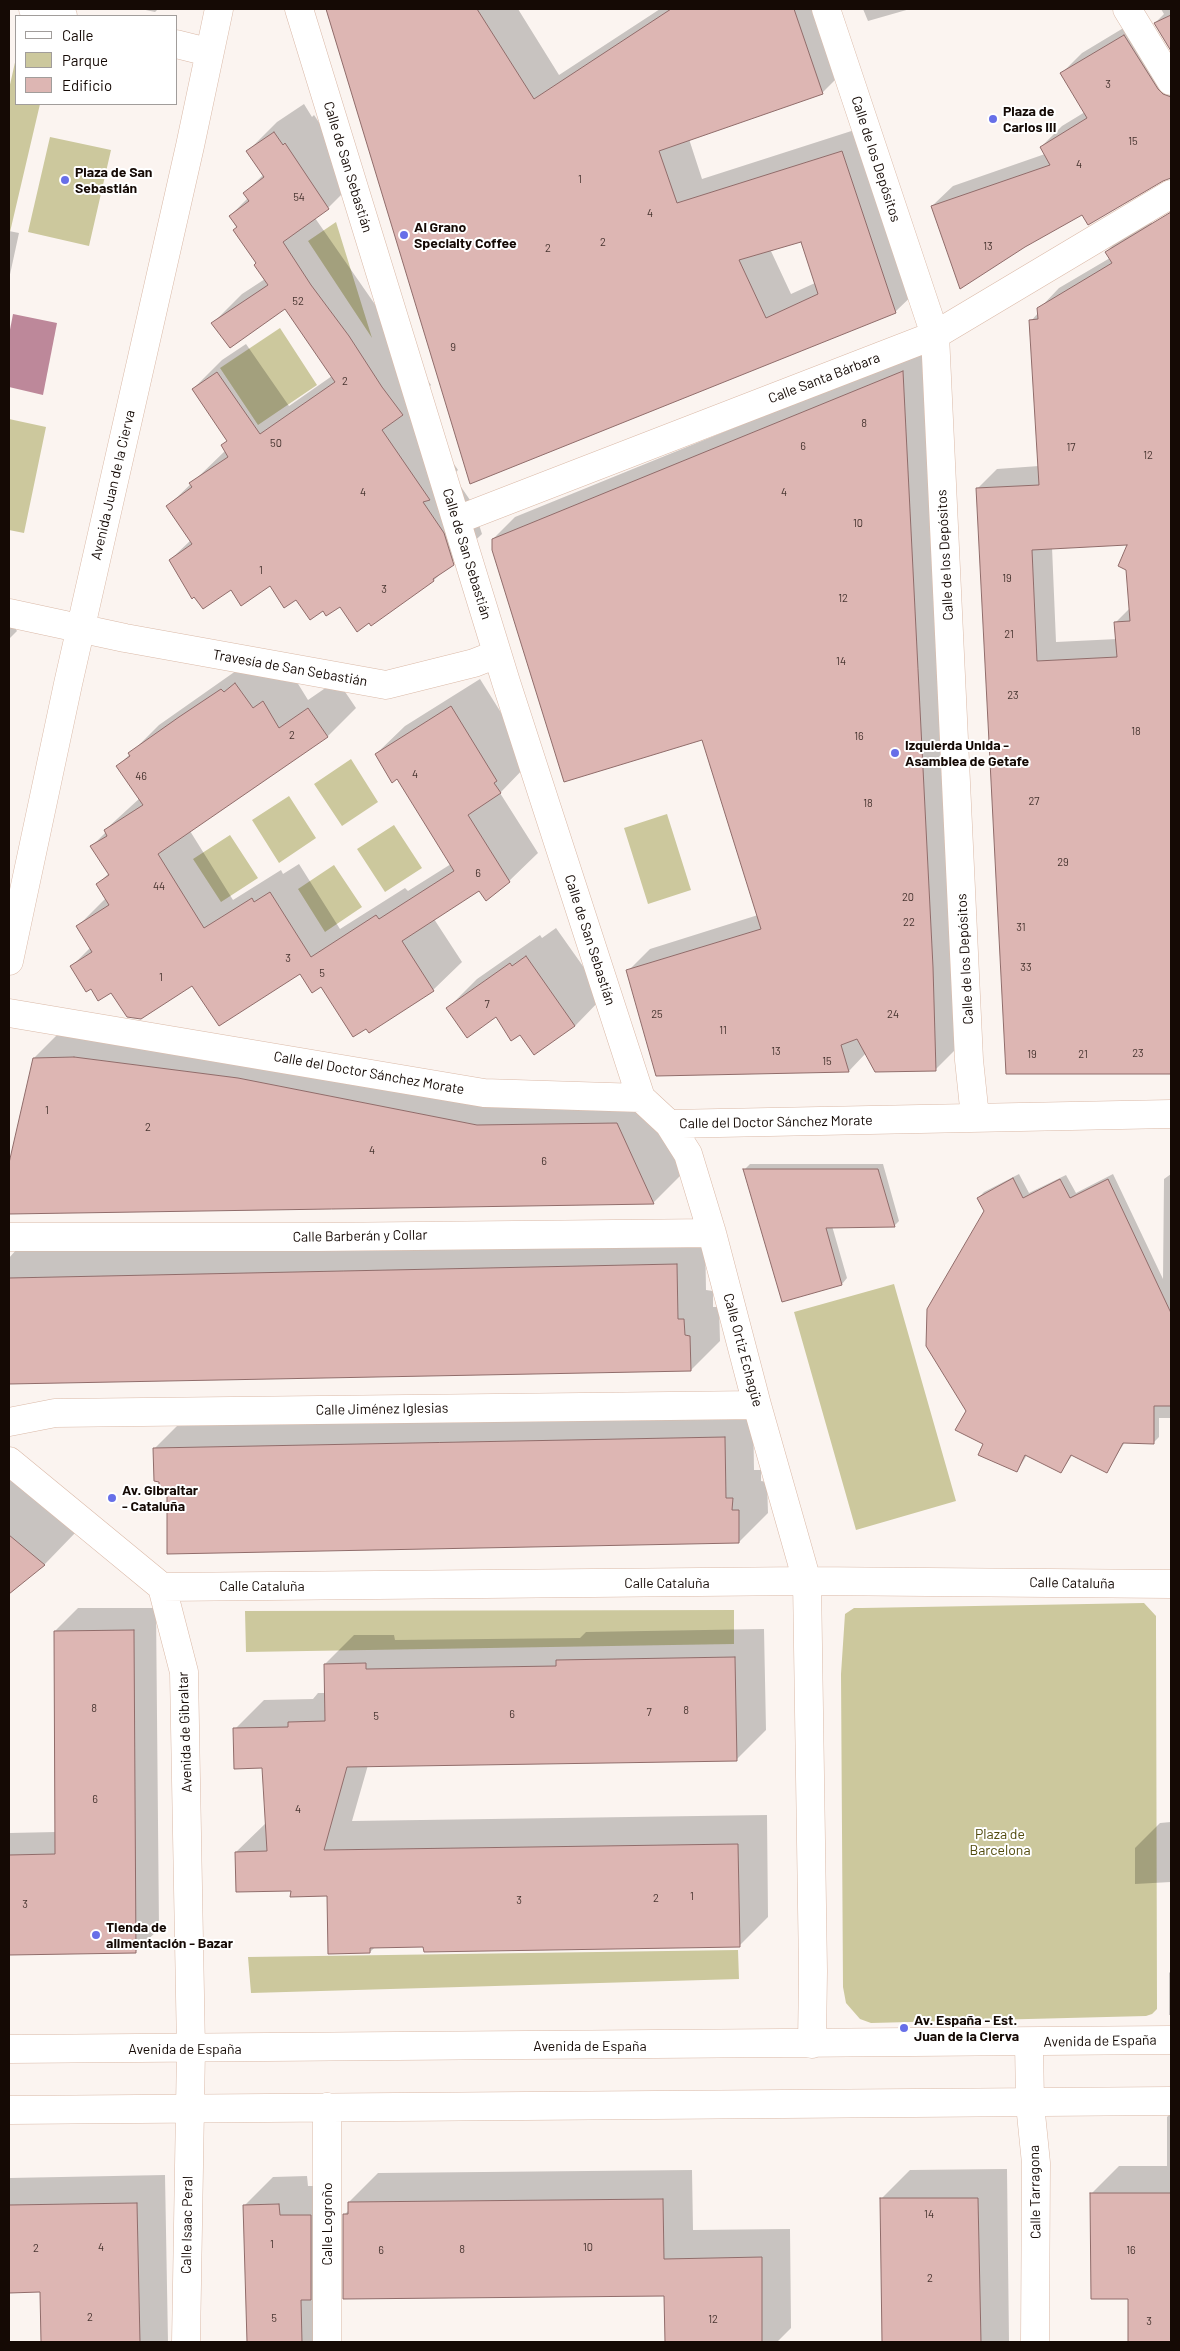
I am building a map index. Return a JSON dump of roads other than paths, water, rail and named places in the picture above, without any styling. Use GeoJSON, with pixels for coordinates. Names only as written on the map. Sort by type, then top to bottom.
{"type":"FeatureCollection","features":[{"type":"Feature","properties":{"kind":"street"},"geometry":{"type":"LineString","coordinates":[[33,9],[59,15]]}},
{"type":"Feature","properties":{"kind":"street","name":"Avenida Juan de la Cierva"},"geometry":{"type":"LineString","coordinates":[[9,961],[219,9]]}},
{"type":"Feature","properties":{"kind":"street","name":"Calle de San Sebastián"},"geometry":{"type":"LineString","coordinates":[[299,9],[497,654],[642,1098]]}},
{"type":"Feature","properties":{"kind":"street","name":"Calle de los Depósitos"},"geometry":{"type":"LineString","coordinates":[[826,9],[935,335],[969,1060],[974,1118]]}},
{"type":"Feature","properties":{"kind":"street"},"geometry":{"type":"LineString","coordinates":[[1127,9],[1171,80]]}},
{"type":"Feature","properties":{"kind":"street"},"geometry":{"type":"LineString","coordinates":[[178,44],[208,52]]}},
{"type":"Feature","properties":{"kind":"street","name":"Calle Santa Bárbara"},"geometry":{"type":"LineString","coordinates":[[457,520],[935,335],[1171,194]]}},
{"type":"Feature","properties":{"kind":"street","name":"Travesía de San Sebastián"},"geometry":{"type":"LineString","coordinates":[[9,613],[386,685],[474,663],[497,654]]}},
{"type":"Feature","properties":{"kind":"street","name":"Calle del Doctor Sánchez Morate"},"geometry":{"type":"LineString","coordinates":[[9,1012],[484,1093],[642,1098],[669,1124],[1171,1114]]}},
{"type":"Feature","properties":{"kind":"street","name":"Calle Ortiz Echagüe"},"geometry":{"type":"LineString","coordinates":[[669,1124],[688,1154],[712,1232],[757,1405],[807,1581]]}},
{"type":"Feature","properties":{"kind":"street","name":"Calle Barberán y Collar"},"geometry":{"type":"LineString","coordinates":[[9,1237],[316,1237],[712,1232]]}},
{"type":"Feature","properties":{"kind":"street","name":"Calle Jiménez Iglesias"},"geometry":{"type":"LineString","coordinates":[[9,1422],[55,1412],[757,1405]]}},
{"type":"Feature","properties":{"kind":"street"},"geometry":{"type":"LineString","coordinates":[[9,1461],[162,1587]]}},
{"type":"Feature","properties":{"kind":"street"},"geometry":{"type":"LineString","coordinates":[[807,1581],[813,1971],[812,2044]]}},
{"type":"Feature","properties":{"kind":"street","name":"Calle Cataluña"},"geometry":{"type":"LineString","coordinates":[[162,1587],[807,1581],[1171,1584]]}},
{"type":"Feature","properties":{"kind":"street","name":"Avenida de Gibraltar"},"geometry":{"type":"LineString","coordinates":[[162,1587],[184,1672],[191,2049],[188,2108]]}},
{"type":"Feature","properties":{"kind":"street","name":"Avenida de España"},"geometry":{"type":"LineString","coordinates":[[9,2049],[1171,2040]]}},
{"type":"Feature","properties":{"kind":"street","name":"Calle Tarragona"},"geometry":{"type":"LineString","coordinates":[[1029,2042],[1030,2104],[1036,2163],[1035,2342]]}},
{"type":"Feature","properties":{"kind":"street"},"geometry":{"type":"LineString","coordinates":[[9,2110],[1030,2104],[1171,2101]]}},
{"type":"Feature","properties":{"kind":"street","name":"Calle Logroño"},"geometry":{"type":"LineString","coordinates":[[327,2107],[327,2342]]}},
{"type":"Feature","properties":{"kind":"street","name":"Calle Isaac Peral"},"geometry":{"type":"LineString","coordinates":[[186,2342],[188,2108]]}},
{"type":"Feature","properties":{"kind":"place","name":"Plaza de Carlos III"},"geometry":{"type":"Point","coordinates":[993,119]}},
{"type":"Feature","properties":{"kind":"place","name":"Plaza de San Sebastián"},"geometry":{"type":"Point","coordinates":[65,180]}},
{"type":"Feature","properties":{"kind":"place","name":"Al Grano Specialty Coffee"},"geometry":{"type":"Point","coordinates":[404,235]}},
{"type":"Feature","properties":{"kind":"place","name":"Izquierda Unida - Asamblea de Getafe"},"geometry":{"type":"Point","coordinates":[895,753]}},
{"type":"Feature","properties":{"kind":"place","name":"Av. Gibraltar - Cataluña"},"geometry":{"type":"Point","coordinates":[112,1498]}},
{"type":"Feature","properties":{"kind":"place","name":"Tienda de alimentación - Bazar"},"geometry":{"type":"Point","coordinates":[96,1935]}},
{"type":"Feature","properties":{"kind":"place","name":"Av. España - Est. Juan de la Cierva"},"geometry":{"type":"Point","coordinates":[904,2028]}},
{"type":"Feature","properties":{"kind":"park label","name":"Plaza de Barcelona"},"geometry":{"type":"Point","coordinates":[1000,1842]}}]}
